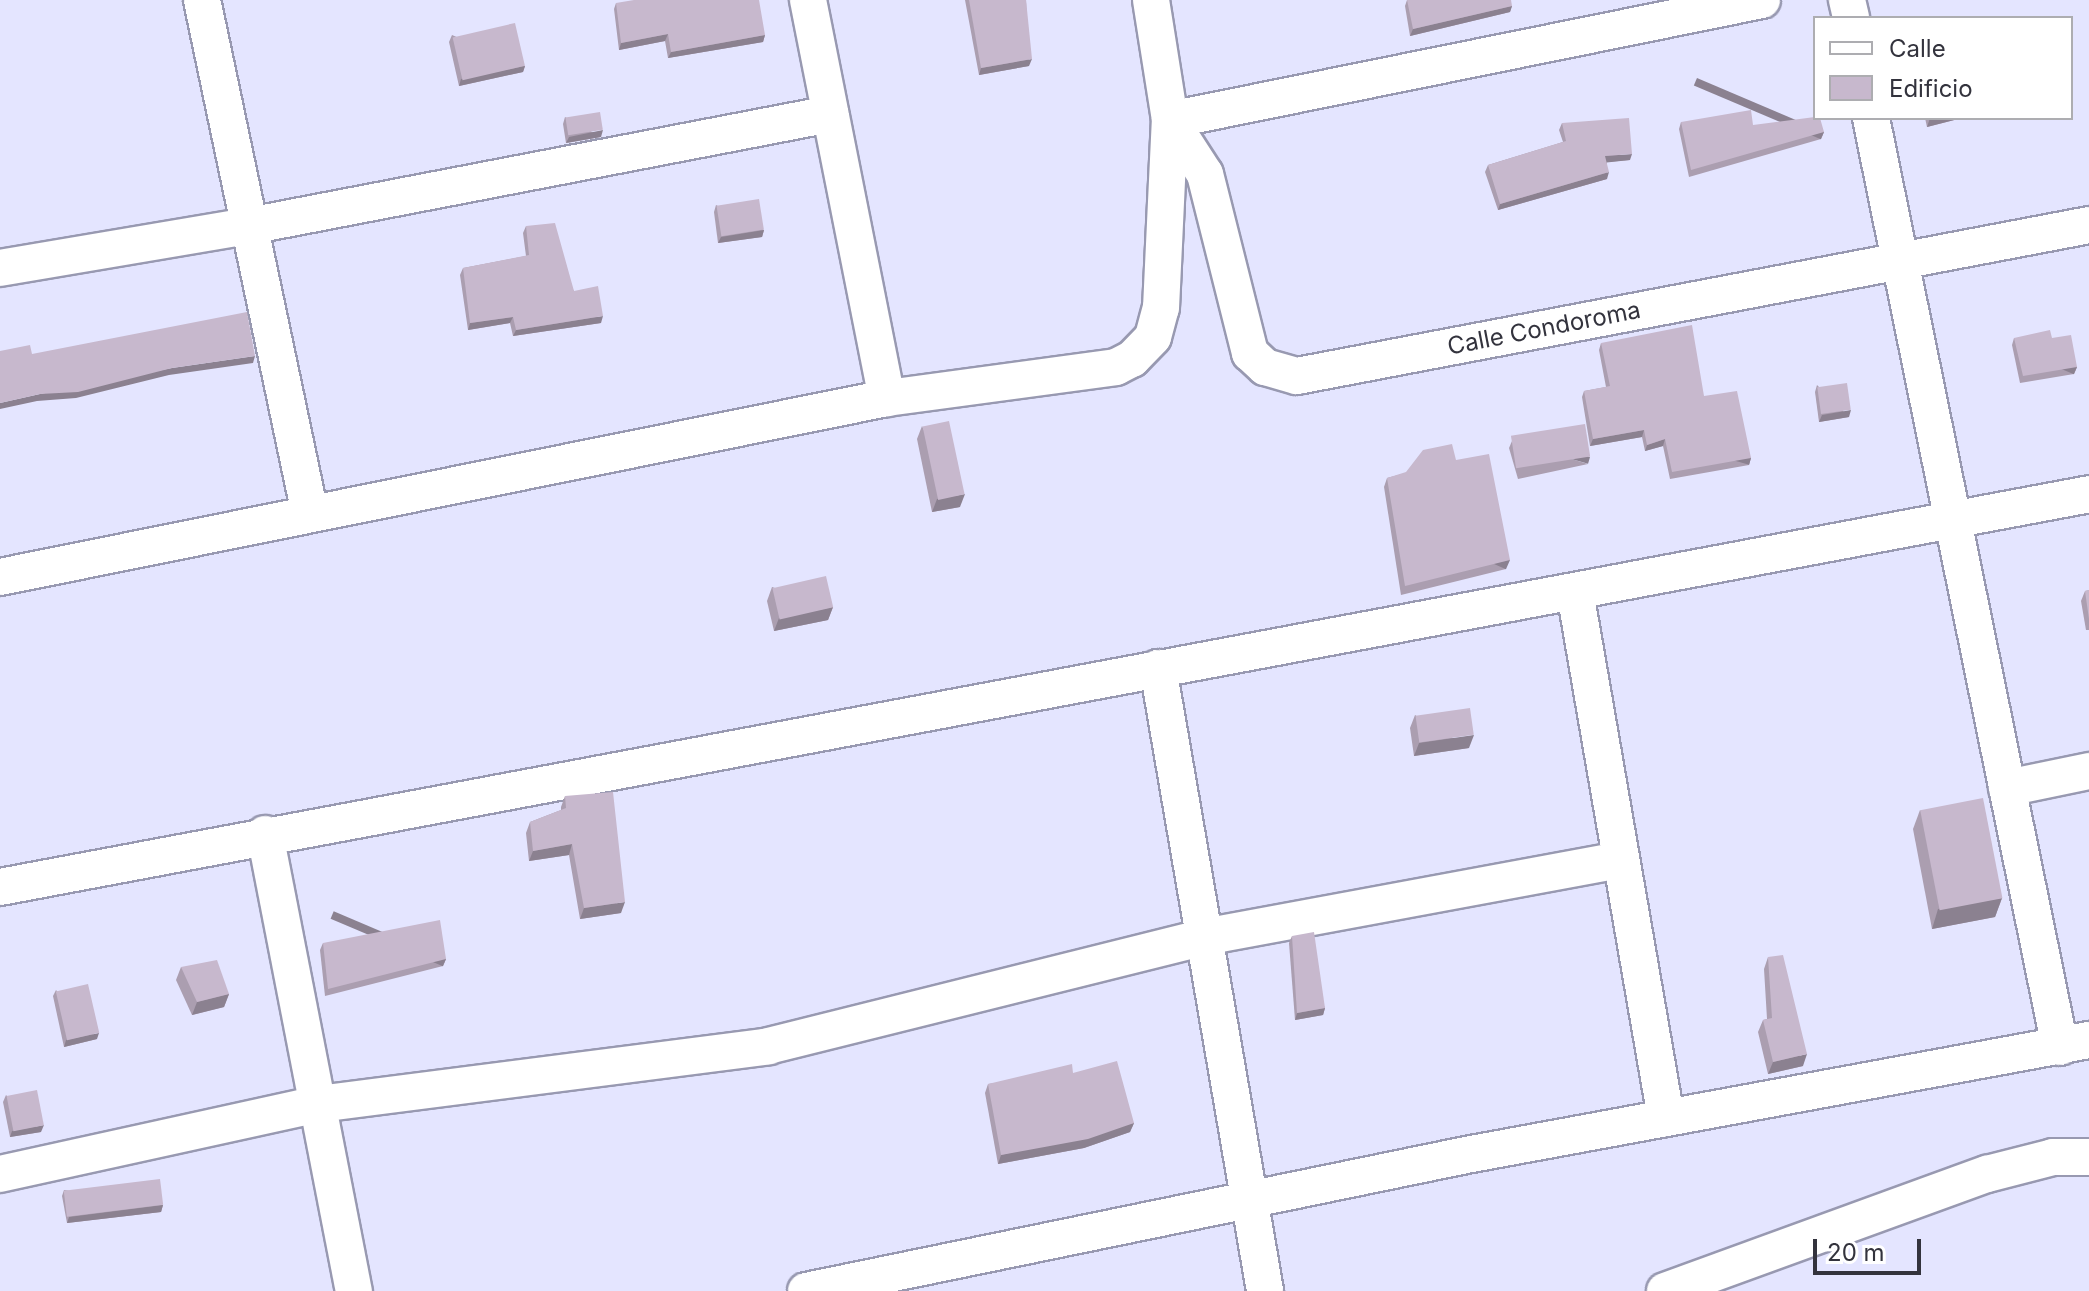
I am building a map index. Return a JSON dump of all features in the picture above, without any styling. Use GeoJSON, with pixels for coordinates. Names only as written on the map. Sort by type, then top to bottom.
{"type":"FeatureCollection","features":[{"type":"Feature","properties":{"kind":"street"},"geometry":{"type":"LineString","coordinates":[[202,0],[310,514]]}},
{"type":"Feature","properties":{"kind":"street"},"geometry":{"type":"LineString","coordinates":[[808,0],[887,398]]}},
{"type":"Feature","properties":{"kind":"street"},"geometry":{"type":"LineString","coordinates":[[0,577],[887,398],[1116,367],[1145,348],[1161,308],[1170,120],[1151,0]]}},
{"type":"Feature","properties":{"kind":"street"},"geometry":{"type":"LineString","coordinates":[[1170,120],[1762,0]]}},
{"type":"Feature","properties":{"kind":"street"},"geometry":{"type":"LineString","coordinates":[[0,268],[249,226],[830,114]]}},
{"type":"Feature","properties":{"kind":"street","name":"Calle Condoroma"},"geometry":{"type":"LineString","coordinates":[[1170,120],[1205,174],[1250,353],[1265,367],[1297,376],[1899,258],[2089,225]]}},
{"type":"Feature","properties":{"kind":"street"},"geometry":{"type":"LineString","coordinates":[[806,1291],[1250,1199],[2074,1043],[2007,788],[1871,120]]}},
{"type":"Feature","properties":{"kind":"street"},"geometry":{"type":"LineString","coordinates":[[0,887],[265,834],[2089,494]]}},
{"type":"Feature","properties":{"kind":"street"},"geometry":{"type":"LineString","coordinates":[[1575,592],[1666,1118]]}},
{"type":"Feature","properties":{"kind":"street"},"geometry":{"type":"LineString","coordinates":[[1158,668],[1265,1291]]}},
{"type":"Feature","properties":{"kind":"street"},"geometry":{"type":"LineString","coordinates":[[2007,788],[2089,771]]}},
{"type":"Feature","properties":{"kind":"street"},"geometry":{"type":"LineString","coordinates":[[265,834],[354,1291]]}},
{"type":"Feature","properties":{"kind":"street"},"geometry":{"type":"LineString","coordinates":[[0,1174],[318,1104],[768,1046],[1204,937],[1621,860]]}},
{"type":"Feature","properties":{"kind":"street"},"geometry":{"type":"LineString","coordinates":[[1665,1291],[1987,1174],[2053,1157],[2089,1157]]}},
{"type":"Feature","properties":{"kind":"building"},"geometry":{"type":"Polygon","coordinates":[[[634,0],[759,0],[765,35],[671,52],[668,34],[621,43],[616,3],[634,0]]]}},
{"type":"Feature","properties":{"kind":"building"},"geometry":{"type":"Polygon","coordinates":[[[969,0],[1026,0],[1032,59],[981,68],[969,0]]]}},
{"type":"Feature","properties":{"kind":"building"},"geometry":{"type":"Polygon","coordinates":[[[1407,0],[1511,0],[1512,6],[1413,29],[1407,0]]]}},
{"type":"Feature","properties":{"kind":"building"},"geometry":{"type":"Polygon","coordinates":[[[515,23],[525,66],[463,80],[453,37],[515,23]]]}},
{"type":"Feature","properties":{"kind":"building"},"geometry":{"type":"Polygon","coordinates":[[[1751,110],[1753,125],[1813,117],[1813,120],[1821,120],[1824,132],[1691,170],[1681,122],[1751,110]]]}},
{"type":"Feature","properties":{"kind":"building"},"geometry":{"type":"Polygon","coordinates":[[[600,112],[603,130],[568,135],[565,117],[600,112]]]}},
{"type":"Feature","properties":{"kind":"building"},"geometry":{"type":"Polygon","coordinates":[[[1629,118],[1632,154],[1605,156],[1609,172],[1500,204],[1488,165],[1566,141],[1562,123],[1629,118]]]}},
{"type":"Feature","properties":{"kind":"building"},"geometry":{"type":"Polygon","coordinates":[[[759,199],[764,230],[721,236],[717,206],[759,199]]]}},
{"type":"Feature","properties":{"kind":"building"},"geometry":{"type":"Polygon","coordinates":[[[555,223],[574,291],[598,286],[603,316],[516,330],[513,317],[470,323],[463,268],[529,255],[526,226],[555,223]]]}},
{"type":"Feature","properties":{"kind":"building"},"geometry":{"type":"Polygon","coordinates":[[[247,312],[255,356],[172,368],[78,392],[40,394],[0,403],[0,351],[30,345],[32,354],[247,312]]]}},
{"type":"Feature","properties":{"kind":"building"},"geometry":{"type":"Polygon","coordinates":[[[1692,325],[1704,396],[1737,391],[1751,458],[1672,472],[1665,439],[1647,445],[1644,430],[1593,439],[1584,391],[1610,386],[1601,343],[1692,325]]]}},
{"type":"Feature","properties":{"kind":"building"},"geometry":{"type":"Polygon","coordinates":[[[2050,330],[2052,338],[2071,335],[2077,367],[2023,376],[2014,338],[2050,330]]]}},
{"type":"Feature","properties":{"kind":"building"},"geometry":{"type":"Polygon","coordinates":[[[1847,383],[1851,410],[1821,414],[1817,387],[1847,383]]]}},
{"type":"Feature","properties":{"kind":"building"},"geometry":{"type":"Polygon","coordinates":[[[949,421],[965,494],[938,500],[923,427],[949,421]]]}},
{"type":"Feature","properties":{"kind":"building"},"geometry":{"type":"Polygon","coordinates":[[[1585,424],[1590,457],[1516,468],[1511,436],[1585,424]]]}},
{"type":"Feature","properties":{"kind":"building"},"geometry":{"type":"Polygon","coordinates":[[[1452,444],[1456,460],[1489,454],[1510,560],[1405,586],[1387,478],[1406,472],[1423,450],[1452,444]]]}},
{"type":"Feature","properties":{"kind":"building"},"geometry":{"type":"Polygon","coordinates":[[[826,576],[833,607],[780,620],[772,588],[826,576]]]}},
{"type":"Feature","properties":{"kind":"building"},"geometry":{"type":"Polygon","coordinates":[[[2089,590],[2089,619],[2085,591],[2089,590]]]}},
{"type":"Feature","properties":{"kind":"building"},"geometry":{"type":"Polygon","coordinates":[[[1470,708],[1474,735],[1419,742],[1416,716],[1470,708]]]}},
{"type":"Feature","properties":{"kind":"building"},"geometry":{"type":"Polygon","coordinates":[[[613,792],[625,902],[584,908],[572,844],[533,851],[530,822],[566,808],[565,796],[613,792]]]}},
{"type":"Feature","properties":{"kind":"building"},"geometry":{"type":"Polygon","coordinates":[[[1983,798],[2002,898],[1940,910],[1920,810],[1983,798]]]}},
{"type":"Feature","properties":{"kind":"building"},"geometry":{"type":"Polygon","coordinates":[[[440,920],[446,959],[328,989],[323,943],[440,920]]]}},
{"type":"Feature","properties":{"kind":"building"},"geometry":{"type":"Polygon","coordinates":[[[1314,932],[1325,1008],[1297,1013],[1292,936],[1314,932]]]}},
{"type":"Feature","properties":{"kind":"building"},"geometry":{"type":"Polygon","coordinates":[[[1783,955],[1807,1054],[1773,1062],[1763,1020],[1772,1018],[1768,957],[1783,955]]]}},
{"type":"Feature","properties":{"kind":"building"},"geometry":{"type":"Polygon","coordinates":[[[217,960],[229,994],[197,1002],[181,967],[217,960]]]}},
{"type":"Feature","properties":{"kind":"building"},"geometry":{"type":"Polygon","coordinates":[[[88,984],[99,1033],[67,1040],[56,991],[88,984]]]}},
{"type":"Feature","properties":{"kind":"building"},"geometry":{"type":"Polygon","coordinates":[[[1117,1061],[1134,1123],[1088,1139],[1001,1155],[988,1084],[1072,1064],[1073,1073],[1117,1061]]]}},
{"type":"Feature","properties":{"kind":"building"},"geometry":{"type":"Polygon","coordinates":[[[37,1090],[44,1125],[13,1131],[7,1096],[37,1090]]]}},
{"type":"Feature","properties":{"kind":"building"},"geometry":{"type":"Polygon","coordinates":[[[160,1179],[163,1205],[67,1217],[64,1191],[160,1179]]]}}]}
